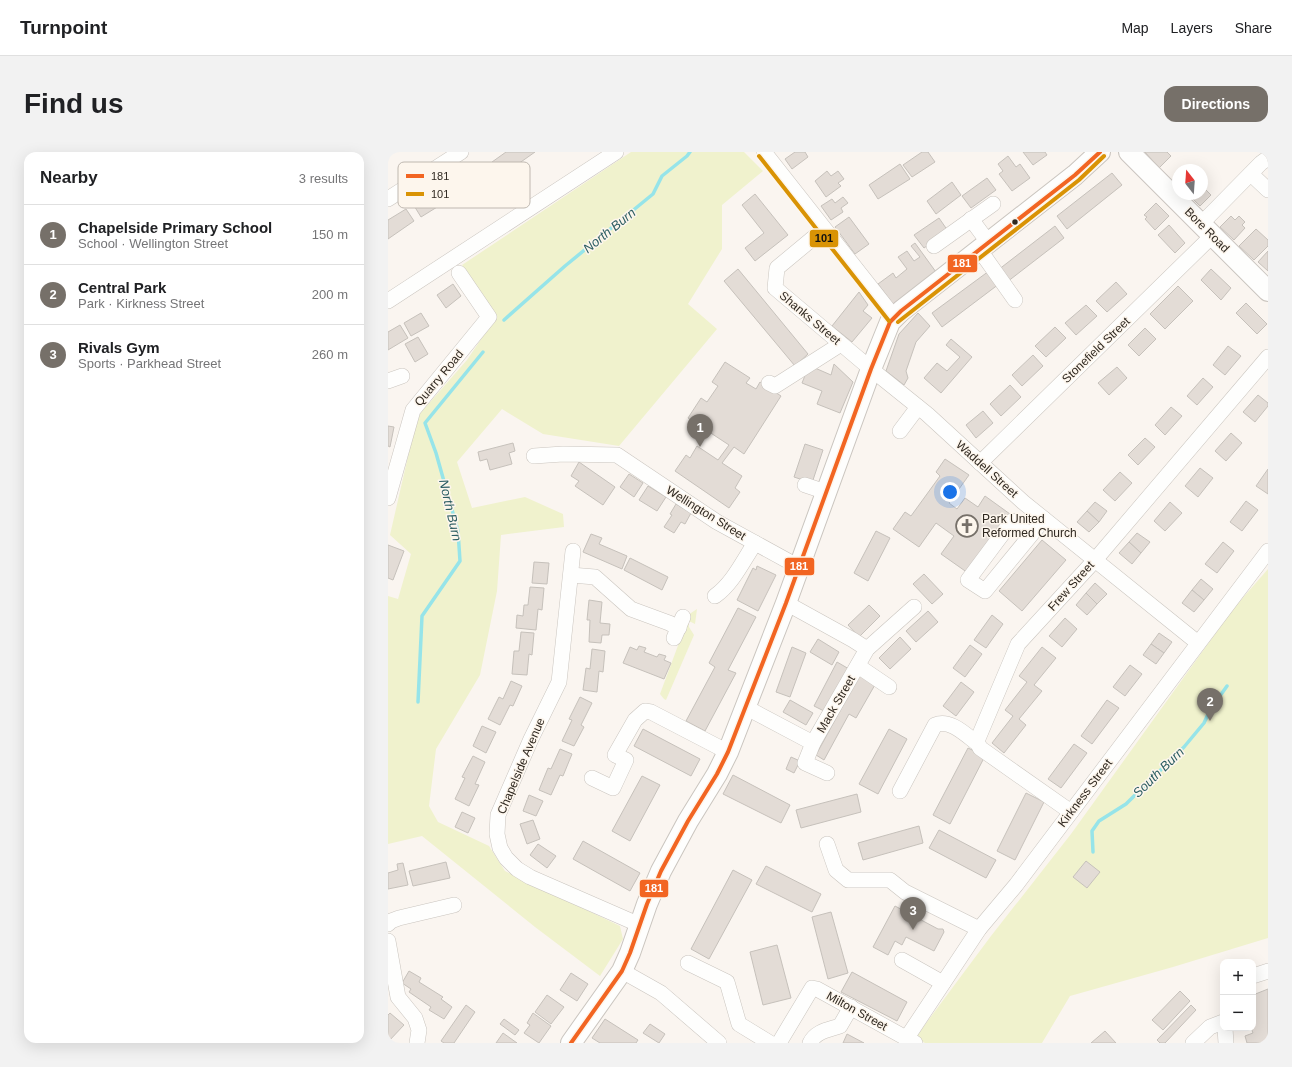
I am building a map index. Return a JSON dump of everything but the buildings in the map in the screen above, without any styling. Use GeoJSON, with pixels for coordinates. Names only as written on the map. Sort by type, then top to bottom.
{"type":"FeatureCollection","features":[{"type":"Feature","properties":{"kind":"main road"},"geometry":{"type":"LineString","coordinates":[[571,1043],[622,971],[661,871],[688,821],[717,774],[728,752],[786,603],[871,369],[890,322],[894,317],[983,246],[1075,175],[1100,152]]}},
{"type":"Feature","properties":{"kind":"main road","name":"Bore Road"},"geometry":{"type":"LineString","coordinates":[[1129,152],[1268,291]]}},
{"type":"Feature","properties":{"kind":"street"},"geometry":{"type":"LineString","coordinates":[[445,162],[461,152]]}},
{"type":"Feature","properties":{"kind":"street"},"geometry":{"type":"LineString","coordinates":[[388,301],[616,152]]}},
{"type":"Feature","properties":{"kind":"street"},"geometry":{"type":"LineString","coordinates":[[766,153],[894,317]]}},
{"type":"Feature","properties":{"kind":"street","name":"Stonefield Street"},"geometry":{"type":"LineString","coordinates":[[980,463],[1206,230],[1251,174],[1268,158]]}},
{"type":"Feature","properties":{"kind":"street"},"geometry":{"type":"LineString","coordinates":[[1251,174],[1268,190]]}},
{"type":"Feature","properties":{"kind":"street"},"geometry":{"type":"LineString","coordinates":[[388,199],[398,193]]}},
{"type":"Feature","properties":{"kind":"street"},"geometry":{"type":"LineString","coordinates":[[934,246],[993,204]]}},
{"type":"Feature","properties":{"kind":"street"},"geometry":{"type":"LineString","coordinates":[[971,219],[983,246],[1015,300]]}},
{"type":"Feature","properties":{"kind":"street","name":"Shanks Street"},"geometry":{"type":"LineString","coordinates":[[824,229],[777,268],[774,288],[871,369]]}},
{"type":"Feature","properties":{"kind":"street","name":"Quarry Road"},"geometry":{"type":"LineString","coordinates":[[388,498],[413,410],[489,317],[459,273]]}},
{"type":"Feature","properties":{"kind":"street"},"geometry":{"type":"LineString","coordinates":[[769,383],[775,386],[841,344]]}},
{"type":"Feature","properties":{"kind":"street","name":"Frew Street"},"geometry":{"type":"LineString","coordinates":[[978,744],[976,740],[1018,644],[1095,560],[1268,357]]}},
{"type":"Feature","properties":{"kind":"street","name":"Waddell Street"},"geometry":{"type":"LineString","coordinates":[[871,369],[918,407],[1044,519],[1198,643]]}},
{"type":"Feature","properties":{"kind":"street"},"geometry":{"type":"LineString","coordinates":[[388,381],[402,376]]}},
{"type":"Feature","properties":{"kind":"street"},"geometry":{"type":"LineString","coordinates":[[900,431],[918,407]]}},
{"type":"Feature","properties":{"kind":"street","name":"Wellington Street"},"geometry":{"type":"LineString","coordinates":[[534,456],[563,454],[617,455],[717,522],[799,567]]}},
{"type":"Feature","properties":{"kind":"street"},"geometry":{"type":"LineString","coordinates":[[805,485],[826,492]]}},
{"type":"Feature","properties":{"kind":"street"},"geometry":{"type":"LineString","coordinates":[[1030,535],[1012,521],[968,580],[985,591],[1044,519]]}},
{"type":"Feature","properties":{"kind":"street"},"geometry":{"type":"LineString","coordinates":[[715,596],[724,590],[755,543]]}},
{"type":"Feature","properties":{"kind":"street","name":"Chapelside Avenue"},"geometry":{"type":"LineString","coordinates":[[573,551],[559,682],[531,739],[498,815],[497,834],[500,848],[506,858],[530,877],[640,925]]}},
{"type":"Feature","properties":{"kind":"street","name":"Kirkness Street"},"geometry":{"type":"LineString","coordinates":[[911,1041],[943,983],[979,930],[1016,885],[1268,551]]}},
{"type":"Feature","properties":{"kind":"street"},"geometry":{"type":"LineString","coordinates":[[571,575],[595,578],[631,609],[679,628]]}},
{"type":"Feature","properties":{"kind":"street"},"geometry":{"type":"LineString","coordinates":[[786,603],[867,649]]}},
{"type":"Feature","properties":{"kind":"street","name":"Mack Street"},"geometry":{"type":"LineString","coordinates":[[827,773],[805,762],[813,743],[867,649],[914,607]]}},
{"type":"Feature","properties":{"kind":"street","name":"Mack Street"},"geometry":{"type":"LineString","coordinates":[[858,666],[889,686]]}},
{"type":"Feature","properties":{"kind":"street"},"geometry":{"type":"LineString","coordinates":[[745,707],[813,743]]}},
{"type":"Feature","properties":{"kind":"street"},"geometry":{"type":"LineString","coordinates":[[592,778],[613,788],[626,760],[615,755],[635,720],[645,711],[652,712],[728,752]]}},
{"type":"Feature","properties":{"kind":"street"},"geometry":{"type":"LineString","coordinates":[[900,791],[935,725],[940,723],[947,724],[966,735],[978,744],[980,748],[1071,812]]}},
{"type":"Feature","properties":{"kind":"street"},"geometry":{"type":"LineString","coordinates":[[827,844],[836,870],[848,880],[890,880],[905,892],[979,930]]}},
{"type":"Feature","properties":{"kind":"street"},"geometry":{"type":"LineString","coordinates":[[388,924],[399,918],[454,905]]}},
{"type":"Feature","properties":{"kind":"street"},"geometry":{"type":"LineString","coordinates":[[389,949],[392,988],[398,998],[415,1018],[419,1030],[417,1043]]}},
{"type":"Feature","properties":{"kind":"street"},"geometry":{"type":"LineString","coordinates":[[902,960],[943,983]]}},
{"type":"Feature","properties":{"kind":"street"},"geometry":{"type":"LineString","coordinates":[[688,963],[726,982],[739,1024],[770,1043]]}},
{"type":"Feature","properties":{"kind":"street"},"geometry":{"type":"LineString","coordinates":[[622,971],[661,993],[719,1043]]}},
{"type":"Feature","properties":{"kind":"street"},"geometry":{"type":"LineString","coordinates":[[1256,975],[1268,971]]}},
{"type":"Feature","properties":{"kind":"street","name":"Milton Street"},"geometry":{"type":"LineString","coordinates":[[779,1043],[812,988],[817,989],[851,1007],[911,1041]]}},
{"type":"Feature","properties":{"kind":"street"},"geometry":{"type":"LineString","coordinates":[[810,1043],[813,1037],[820,1033],[840,1026],[851,1007]]}},
{"type":"Feature","properties":{"kind":"street"},"geometry":{"type":"LineString","coordinates":[[1193,1043],[1210,1027],[1220,1023]]}},
{"type":"Feature","properties":{"kind":"street"},"geometry":{"type":"LineString","coordinates":[[1225,1031],[1226,1043]]}},
{"type":"Feature","properties":{"kind":"green space"},"geometry":{"type":"Polygon","coordinates":[[[631,152],[744,152],[763,171],[722,205],[722,249],[688,304],[717,329],[619,446],[543,434],[502,409],[457,462],[472,508],[525,497],[563,514],[564,527],[501,535],[497,591],[480,675],[436,749],[429,806],[438,822],[489,846],[505,871],[620,926],[623,939],[600,976],[535,927],[422,836],[388,844],[388,596],[398,599],[411,554],[390,535],[417,417],[467,360],[496,317],[462,265],[631,152]]]}},
{"type":"Feature","properties":{"kind":"green space"},"geometry":{"type":"Polygon","coordinates":[[[1268,569],[1268,938],[1070,996],[1042,1043],[925,1043],[915,1038],[991,936],[1071,834],[1233,609],[1268,569]]]}},
{"type":"Feature","properties":{"kind":"green space"},"geometry":{"type":"Polygon","coordinates":[[[697,609],[695,624],[689,622],[689,627],[694,635],[666,700],[660,694],[688,615],[697,609]]]}},
{"type":"Feature","properties":{"kind":"waterway","name":"North Burn"},"geometry":{"type":"LineString","coordinates":[[504,320],[565,266],[653,194],[662,176],[690,152]]}},
{"type":"Feature","properties":{"kind":"waterway","name":"North Burn"},"geometry":{"type":"LineString","coordinates":[[418,702],[422,616],[460,561],[458,531],[436,453],[425,423],[483,352]]}},
{"type":"Feature","properties":{"kind":"waterway","name":"South Burn"},"geometry":{"type":"LineString","coordinates":[[1093,852],[1092,831],[1099,821],[1126,804],[1184,747],[1204,723],[1210,710],[1227,686]]}},
{"type":"Feature","properties":{"kind":"transit line","name":"181"},"geometry":{"type":"LineString","coordinates":[[571,1043],[622,971],[661,871],[688,821],[717,774],[728,752],[786,603],[871,369],[890,322],[901,311],[1075,175],[1100,152]]}},
{"type":"Feature","properties":{"kind":"transit line","name":"101"},"geometry":{"type":"LineString","coordinates":[[759,156],[889,321]]}},
{"type":"Feature","properties":{"kind":"transit line","name":"101"},"geometry":{"type":"LineString","coordinates":[[898,322],[1079,180],[1104,156]]}},
{"type":"Feature","properties":{"kind":"place","name":"Chapelside Primary School"},"geometry":{"type":"Point","coordinates":[700,447]}},
{"type":"Feature","properties":{"kind":"place","name":"Park United Reformed Church"},"geometry":{"type":"Point","coordinates":[967,526]}},
{"type":"Feature","properties":{"kind":"place","name":"Central Park"},"geometry":{"type":"Point","coordinates":[1210,721]}},
{"type":"Feature","properties":{"kind":"place","name":"Rivals Gym"},"geometry":{"type":"Point","coordinates":[913,930]}}]}
